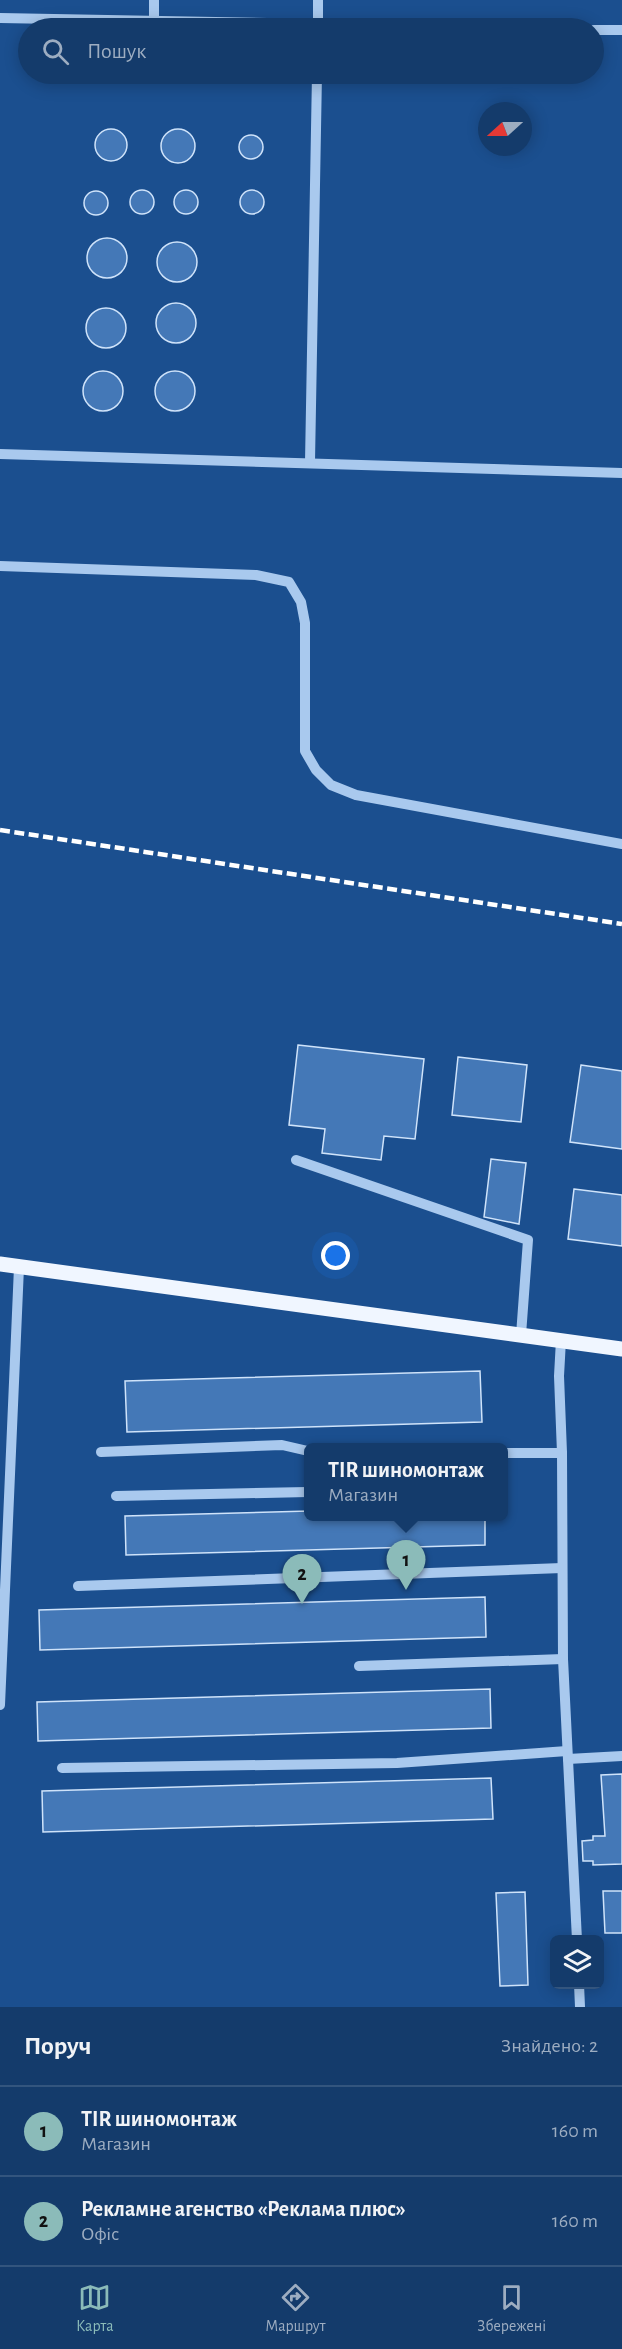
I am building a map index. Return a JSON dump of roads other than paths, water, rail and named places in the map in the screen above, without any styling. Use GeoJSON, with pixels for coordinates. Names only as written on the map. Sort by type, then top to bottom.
{"type":"FeatureCollection","features":[{"type":"Feature","properties":{"kind":"main road"},"geometry":{"type":"LineString","coordinates":[[0,1264],[622,1349]]}},
{"type":"Feature","properties":{"kind":"street"},"geometry":{"type":"LineString","coordinates":[[154,0],[154,18]]}},
{"type":"Feature","properties":{"kind":"street"},"geometry":{"type":"LineString","coordinates":[[318,0],[318,18]]}},
{"type":"Feature","properties":{"kind":"street"},"geometry":{"type":"LineString","coordinates":[[0,18],[18,18]]}},
{"type":"Feature","properties":{"kind":"street"},"geometry":{"type":"LineString","coordinates":[[604,30],[622,30]]}},
{"type":"Feature","properties":{"kind":"street"},"geometry":{"type":"LineString","coordinates":[[310,462],[317,84]]}},
{"type":"Feature","properties":{"kind":"street"},"geometry":{"type":"LineString","coordinates":[[0,454],[622,473]]}},
{"type":"Feature","properties":{"kind":"street"},"geometry":{"type":"LineString","coordinates":[[0,566],[256,575],[289,582],[301,602],[305,623],[305,751],[316,770],[331,785],[356,795],[622,844]]}},
{"type":"Feature","properties":{"kind":"street"},"geometry":{"type":"LineString","coordinates":[[296,1160],[528,1240],[521,1335]]}},
{"type":"Feature","properties":{"kind":"street"},"geometry":{"type":"LineString","coordinates":[[0,1705],[19,1267]]}},
{"type":"Feature","properties":{"kind":"street"},"geometry":{"type":"LineString","coordinates":[[561,1340],[559,1376],[562,1453],[563,1659],[577,1935]]}},
{"type":"Feature","properties":{"kind":"street"},"geometry":{"type":"LineString","coordinates":[[100,1452],[282,1445],[304,1450]]}},
{"type":"Feature","properties":{"kind":"street"},"geometry":{"type":"LineString","coordinates":[[508,1453],[562,1453]]}},
{"type":"Feature","properties":{"kind":"street"},"geometry":{"type":"LineString","coordinates":[[116,1496],[304,1492]]}},
{"type":"Feature","properties":{"kind":"street"},"geometry":{"type":"LineString","coordinates":[[78,1586],[562,1568]]}},
{"type":"Feature","properties":{"kind":"street"},"geometry":{"type":"LineString","coordinates":[[359,1666],[563,1659]]}},
{"type":"Feature","properties":{"kind":"street"},"geometry":{"type":"LineString","coordinates":[[62,1768],[397,1763],[567,1755],[622,1756]]}},
{"type":"Feature","properties":{"kind":"street"},"geometry":{"type":"LineString","coordinates":[[579,1989],[580,2007]]}},
{"type":"Feature","properties":{"kind":"railway"},"geometry":{"type":"LineString","coordinates":[[0,830],[622,924]]}},
{"type":"Feature","properties":{"kind":"place","name":"TIR шиномонтаж"},"geometry":{"type":"Point","coordinates":[406,1590]}},
{"type":"Feature","properties":{"kind":"place","name":"Рекламне агенство «Реклама плюс»"},"geometry":{"type":"Point","coordinates":[302,1604]}}]}
